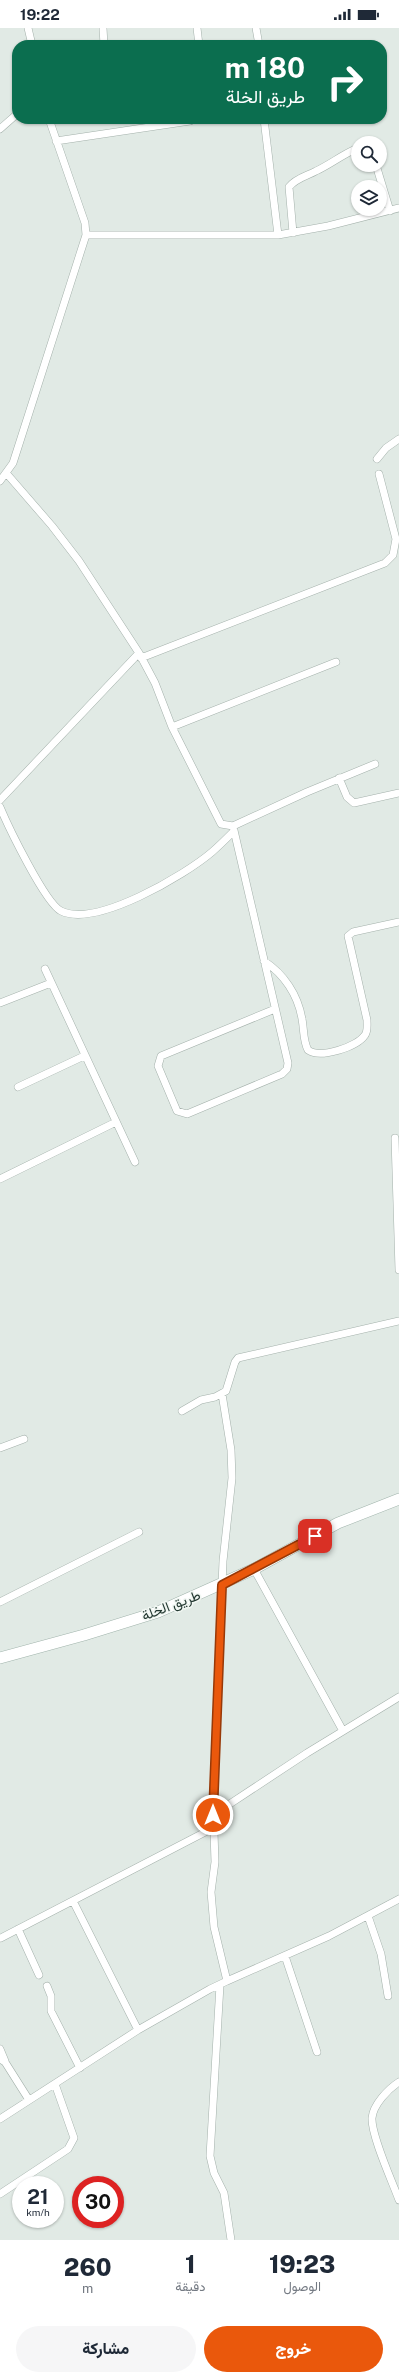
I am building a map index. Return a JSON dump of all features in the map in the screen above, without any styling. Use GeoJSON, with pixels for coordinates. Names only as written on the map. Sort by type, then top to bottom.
{"type":"FeatureCollection","features":[{"type":"Feature","properties":{"kind":"street"},"geometry":{"type":"LineString","coordinates":[[28,28],[31,40]]}},
{"type":"Feature","properties":{"kind":"street"},"geometry":{"type":"LineString","coordinates":[[103,28],[104,40]]}},
{"type":"Feature","properties":{"kind":"street"},"geometry":{"type":"LineString","coordinates":[[197,28],[198,40]]}},
{"type":"Feature","properties":{"kind":"street"},"geometry":{"type":"LineString","coordinates":[[256,28],[258,40]]}},
{"type":"Feature","properties":{"kind":"street"},"geometry":{"type":"LineString","coordinates":[[0,129],[12,118]]}},
{"type":"Feature","properties":{"kind":"street"},"geometry":{"type":"LineString","coordinates":[[0,481],[7,474],[18,448],[86,235],[85,223],[51,124]]}},
{"type":"Feature","properties":{"kind":"street"},"geometry":{"type":"LineString","coordinates":[[56,141],[170,124]]}},
{"type":"Feature","properties":{"kind":"street"},"geometry":{"type":"LineString","coordinates":[[265,124],[278,235]]}},
{"type":"Feature","properties":{"kind":"street"},"geometry":{"type":"LineString","coordinates":[[293,233],[289,187],[293,182],[316,172],[343,154],[351,151]]}},
{"type":"Feature","properties":{"kind":"street"},"geometry":{"type":"LineString","coordinates":[[378,172],[390,211]]}},
{"type":"Feature","properties":{"kind":"street"},"geometry":{"type":"LineString","coordinates":[[86,235],[278,235],[293,233],[399,208]]}},
{"type":"Feature","properties":{"kind":"street"},"geometry":{"type":"LineString","coordinates":[[377,459],[386,448],[399,439]]}},
{"type":"Feature","properties":{"kind":"street"},"geometry":{"type":"LineString","coordinates":[[7,474],[52,526],[79,561],[140,656],[155,682],[172,727],[218,820],[224,826],[233,828]]}},
{"type":"Feature","properties":{"kind":"street"},"geometry":{"type":"LineString","coordinates":[[0,800],[140,656],[385,563],[393,555],[396,539],[379,474]]}},
{"type":"Feature","properties":{"kind":"street"},"geometry":{"type":"LineString","coordinates":[[172,727],[336,662]]}},
{"type":"Feature","properties":{"kind":"street"},"geometry":{"type":"LineString","coordinates":[[0,807],[12,833],[42,886],[56,906],[70,914],[98,912],[113,908],[162,884],[212,853],[233,828],[339,778],[375,764]]}},
{"type":"Feature","properties":{"kind":"street"},"geometry":{"type":"LineString","coordinates":[[339,778],[347,796],[354,803],[399,793]]}},
{"type":"Feature","properties":{"kind":"street"},"geometry":{"type":"LineString","coordinates":[[233,828],[288,1063],[287,1069],[282,1074],[187,1114],[177,1111],[158,1066],[161,1056],[275,1009]]}},
{"type":"Feature","properties":{"kind":"street"},"geometry":{"type":"LineString","coordinates":[[264,961],[283,976],[292,993],[302,1017],[308,1050],[316,1054],[335,1052],[362,1038],[367,1029],[367,1020],[348,936],[353,932],[399,922]]}},
{"type":"Feature","properties":{"kind":"street"},"geometry":{"type":"LineString","coordinates":[[44,970],[135,1162]]}},
{"type":"Feature","properties":{"kind":"street"},"geometry":{"type":"LineString","coordinates":[[0,1003],[51,983]]}},
{"type":"Feature","properties":{"kind":"street"},"geometry":{"type":"LineString","coordinates":[[18,1087],[84,1056]]}},
{"type":"Feature","properties":{"kind":"street"},"geometry":{"type":"LineString","coordinates":[[0,1179],[116,1122]]}},
{"type":"Feature","properties":{"kind":"street"},"geometry":{"type":"LineString","coordinates":[[395,1138],[399,1270]]}},
{"type":"Feature","properties":{"kind":"street"},"geometry":{"type":"LineString","coordinates":[[182,1411],[201,1400],[222,1394],[229,1387],[235,1362],[238,1358],[399,1321]]}},
{"type":"Feature","properties":{"kind":"street"},"geometry":{"type":"LineString","coordinates":[[222,1394],[231,1450],[232,1478],[225,1533],[222,1585],[213,1815],[215,1862],[211,1892],[212,1911],[227,1981]]}},
{"type":"Feature","properties":{"kind":"street"},"geometry":{"type":"LineString","coordinates":[[0,1448],[24,1439]]}},
{"type":"Feature","properties":{"kind":"street","name":"طريق الخلة"},"geometry":{"type":"LineString","coordinates":[[0,1658],[84,1635],[158,1612],[222,1585],[338,1523],[399,1499]]}},
{"type":"Feature","properties":{"kind":"street"},"geometry":{"type":"LineString","coordinates":[[0,1602],[139,1532]]}},
{"type":"Feature","properties":{"kind":"street"},"geometry":{"type":"LineString","coordinates":[[254,1569],[343,1731]]}},
{"type":"Feature","properties":{"kind":"street"},"geometry":{"type":"LineString","coordinates":[[213,1815],[343,1731],[399,1697]]}},
{"type":"Feature","properties":{"kind":"street"},"geometry":{"type":"LineString","coordinates":[[1,1938],[213,1828]]}},
{"type":"Feature","properties":{"kind":"street"},"geometry":{"type":"LineString","coordinates":[[0,2119],[138,2030],[210,1989],[220,1986],[227,1981],[285,1956],[399,1900]]}},
{"type":"Feature","properties":{"kind":"street"},"geometry":{"type":"LineString","coordinates":[[73,1901],[138,2030]]}},
{"type":"Feature","properties":{"kind":"street"},"geometry":{"type":"LineString","coordinates":[[368,1916],[381,1954],[388,1996]]}},
{"type":"Feature","properties":{"kind":"street"},"geometry":{"type":"LineString","coordinates":[[18,1929],[38,1975]]}},
{"type":"Feature","properties":{"kind":"street"},"geometry":{"type":"LineString","coordinates":[[285,1956],[317,2052]]}},
{"type":"Feature","properties":{"kind":"street"},"geometry":{"type":"LineString","coordinates":[[47,1986],[51,1996],[51,2011],[80,2068]]}},
{"type":"Feature","properties":{"kind":"street"},"geometry":{"type":"LineString","coordinates":[[220,1986],[210,2156],[214,2173],[224,2193],[231,2240]]}},
{"type":"Feature","properties":{"kind":"street"},"geometry":{"type":"LineString","coordinates":[[0,2049],[3,2060],[28,2100]]}},
{"type":"Feature","properties":{"kind":"street"},"geometry":{"type":"LineString","coordinates":[[399,2082],[380,2101],[372,2117],[376,2136],[399,2200]]}},
{"type":"Feature","properties":{"kind":"street"},"geometry":{"type":"LineString","coordinates":[[0,2194],[68,2149],[73,2143],[74,2138],[56,2084]]}},
{"type":"Feature","properties":{"kind":"route"},"geometry":{"type":"LineString","coordinates":[[213,1815],[222,1585],[315,1536]]}}]}
